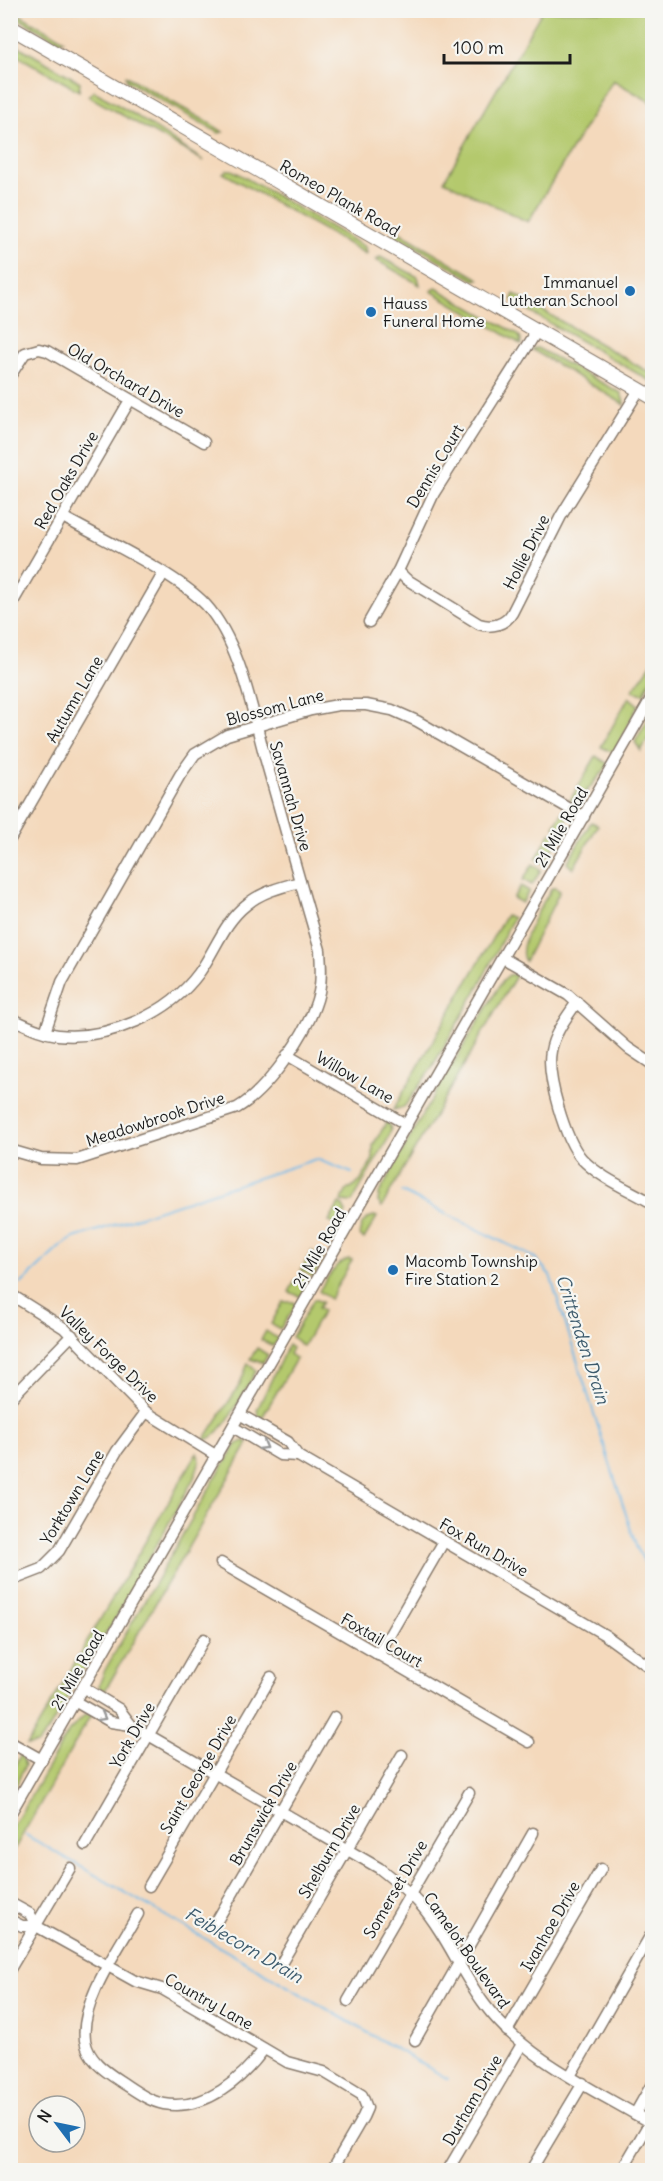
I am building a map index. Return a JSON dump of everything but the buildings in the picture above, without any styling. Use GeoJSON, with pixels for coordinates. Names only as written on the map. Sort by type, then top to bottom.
{"type":"FeatureCollection","features":[{"type":"Feature","properties":{"kind":"main road","name":"Romeo Plank Road"},"geometry":{"type":"LineString","coordinates":[[10,27],[652,397]]}},
{"type":"Feature","properties":{"kind":"street","name":"Dennis Court"},"geometry":{"type":"LineString","coordinates":[[369,622],[398,571],[434,493],[537,331]]}},
{"type":"Feature","properties":{"kind":"street","name":"Old Orchard Drive"},"geometry":{"type":"LineString","coordinates":[[10,376],[20,359],[32,350],[46,351],[204,442]]}},
{"type":"Feature","properties":{"kind":"street","name":"Hollie Drive"},"geometry":{"type":"LineString","coordinates":[[398,571],[406,579],[479,624],[493,626],[505,622],[512,614],[561,516],[639,390]]}},
{"type":"Feature","properties":{"kind":"street","name":"Red Oaks Drive"},"geometry":{"type":"LineString","coordinates":[[10,608],[130,400]]}},
{"type":"Feature","properties":{"kind":"street","name":"Savannah Drive"},"geometry":{"type":"LineString","coordinates":[[63,517],[163,574],[195,595],[223,628],[234,652],[320,950],[321,980],[314,1007],[287,1055]]}},
{"type":"Feature","properties":{"kind":"street","name":"Autumn Lane"},"geometry":{"type":"LineString","coordinates":[[10,839],[163,574]]}},
{"type":"Feature","properties":{"kind":"street","name":"21 Mile Road"},"geometry":{"type":"LineString","coordinates":[[10,1814],[652,697]]}},
{"type":"Feature","properties":{"kind":"street","name":"Blossom Lane"},"geometry":{"type":"LineString","coordinates":[[45,1032],[62,982],[188,764],[195,754],[215,740],[256,726],[338,705],[366,705],[392,710],[417,720],[584,817]]}},
{"type":"Feature","properties":{"kind":"street"},"geometry":{"type":"LineString","coordinates":[[10,1018],[45,1032],[66,1035],[90,1034],[119,1027],[154,1012],[190,984],[228,925],[244,905],[265,893],[300,882]]}},
{"type":"Feature","properties":{"kind":"street"},"geometry":{"type":"LineString","coordinates":[[503,958],[577,1002],[628,1048],[651,1061]]}},
{"type":"Feature","properties":{"kind":"street"},"geometry":{"type":"LineString","coordinates":[[577,1002],[554,1038],[549,1059],[567,1131],[576,1151],[590,1166],[652,1203]]}},
{"type":"Feature","properties":{"kind":"street","name":"Willow Lane"},"geometry":{"type":"LineString","coordinates":[[287,1055],[407,1125]]}},
{"type":"Feature","properties":{"kind":"street","name":"Meadowbrook Drive"},"geometry":{"type":"LineString","coordinates":[[10,1150],[41,1159],[76,1160],[210,1119],[237,1108],[257,1094],[287,1055]]}},
{"type":"Feature","properties":{"kind":"street","name":"Valley Forge Drive"},"geometry":{"type":"LineString","coordinates":[[10,1294],[52,1319],[72,1335],[146,1412],[217,1456]]}},
{"type":"Feature","properties":{"kind":"street"},"geometry":{"type":"LineString","coordinates":[[10,1399],[72,1335]]}},
{"type":"Feature","properties":{"kind":"street","name":"Yorktown Lane"},"geometry":{"type":"LineString","coordinates":[[10,1581],[32,1575],[55,1556],[117,1451],[146,1412]]}},
{"type":"Feature","properties":{"kind":"street","name":"Fox Run Drive"},"geometry":{"type":"LineString","coordinates":[[241,1414],[288,1442],[298,1456],[605,1635],[652,1668]]}},
{"type":"Feature","properties":{"kind":"street","name":"Fox Run Drive"},"geometry":{"type":"LineString","coordinates":[[233,1427],[280,1455],[298,1456]]}},
{"type":"Feature","properties":{"kind":"street"},"geometry":{"type":"LineString","coordinates":[[378,1655],[444,1541]]}},
{"type":"Feature","properties":{"kind":"street","name":"Foxtail Court"},"geometry":{"type":"LineString","coordinates":[[221,1563],[529,1742]]}},
{"type":"Feature","properties":{"kind":"street","name":"York Drive"},"geometry":{"type":"LineString","coordinates":[[85,1845],[204,1639]]}},
{"type":"Feature","properties":{"kind":"street","name":"Saint George Drive"},"geometry":{"type":"LineString","coordinates":[[149,1886],[271,1677]]}},
{"type":"Feature","properties":{"kind":"street","name":"Camelot Boulevard"},"geometry":{"type":"LineString","coordinates":[[84,1688],[119,1709],[131,1725]]}},
{"type":"Feature","properties":{"kind":"street","name":"Camelot Boulevard"},"geometry":{"type":"LineString","coordinates":[[76,1702],[111,1722],[131,1725],[379,1868],[410,1894],[431,1918],[484,2005],[507,2031],[522,2044],[570,2076],[651,2123]]}},
{"type":"Feature","properties":{"kind":"street","name":"Brunswick Drive"},"geometry":{"type":"LineString","coordinates":[[215,1924],[335,1717]]}},
{"type":"Feature","properties":{"kind":"street"},"geometry":{"type":"LineString","coordinates":[[10,1742],[42,1760]]}},
{"type":"Feature","properties":{"kind":"street","name":"Shelburn Drive"},"geometry":{"type":"LineString","coordinates":[[282,1962],[402,1755]]}},
{"type":"Feature","properties":{"kind":"street","name":"Somerset Drive"},"geometry":{"type":"LineString","coordinates":[[348,2001],[469,1793]]}},
{"type":"Feature","properties":{"kind":"street"},"geometry":{"type":"LineString","coordinates":[[415,2040],[533,1833]]}},
{"type":"Feature","properties":{"kind":"street"},"geometry":{"type":"LineString","coordinates":[[10,1969],[70,1868]]}},
{"type":"Feature","properties":{"kind":"street","name":"Ivanhoe Drive"},"geometry":{"type":"LineString","coordinates":[[507,2031],[601,1869]]}},
{"type":"Feature","properties":{"kind":"street","name":"Country Lane"},"geometry":{"type":"LineString","coordinates":[[10,1903],[30,1914],[36,1926]]}},
{"type":"Feature","properties":{"kind":"street"},"geometry":{"type":"LineString","coordinates":[[138,1914],[108,1966],[90,2008],[85,2041],[88,2051],[100,2067],[141,2096],[163,2104],[196,2102],[234,2082],[264,2049]]}},
{"type":"Feature","properties":{"kind":"street","name":"Country Lane"},"geometry":{"type":"LineString","coordinates":[[10,1920],[22,1926],[36,1926],[135,1981],[162,1989],[264,2049],[298,2066],[324,2072],[358,2092],[366,2101],[363,2117],[332,2170]]}},
{"type":"Feature","properties":{"kind":"street"},"geometry":{"type":"LineString","coordinates":[[570,2076],[652,1933]]}},
{"type":"Feature","properties":{"kind":"street","name":"Durham Drive"},"geometry":{"type":"LineString","coordinates":[[448,2170],[522,2044]]}},
{"type":"Feature","properties":{"kind":"street"},"geometry":{"type":"LineString","coordinates":[[531,2170],[583,2083]]}},
{"type":"Feature","properties":{"kind":"street"},"geometry":{"type":"LineString","coordinates":[[636,2114],[652,2084]]}},
{"type":"Feature","properties":{"kind":"street"},"geometry":{"type":"LineString","coordinates":[[622,2170],[651,2123]]}},
{"type":"Feature","properties":{"kind":"green space"},"geometry":{"type":"Polygon","coordinates":[[[11,10],[64,40],[59,42],[11,14],[11,10]]]}},
{"type":"Feature","properties":{"kind":"green space"},"geometry":{"type":"Polygon","coordinates":[[[542,11],[652,11],[652,103],[613,80],[528,222],[444,181],[542,11]]]}},
{"type":"Feature","properties":{"kind":"green space"},"geometry":{"type":"Polygon","coordinates":[[[11,42],[80,82],[79,91],[11,52],[11,42]]]}},
{"type":"Feature","properties":{"kind":"green space"},"geometry":{"type":"Polygon","coordinates":[[[126,76],[223,132],[219,133],[127,81],[126,76]]]}},
{"type":"Feature","properties":{"kind":"green space"},"geometry":{"type":"Polygon","coordinates":[[[94,91],[135,115],[204,161],[88,96],[94,91]]]}},
{"type":"Feature","properties":{"kind":"green space"},"geometry":{"type":"Polygon","coordinates":[[[232,170],[365,247],[366,254],[223,173],[232,170]]]}},
{"type":"Feature","properties":{"kind":"green space"},"geometry":{"type":"Polygon","coordinates":[[[394,229],[479,279],[474,280],[395,235],[394,229]]]}},
{"type":"Feature","properties":{"kind":"green space"},"geometry":{"type":"Polygon","coordinates":[[[380,257],[418,277],[420,285],[376,260],[380,257]]]}},
{"type":"Feature","properties":{"kind":"green space"},"geometry":{"type":"Polygon","coordinates":[[[436,288],[516,333],[522,345],[431,291],[436,288]]]}},
{"type":"Feature","properties":{"kind":"green space"},"geometry":{"type":"Polygon","coordinates":[[[514,294],[652,374],[652,382],[516,304],[512,299],[514,294]]]}},
{"type":"Feature","properties":{"kind":"green space"},"geometry":{"type":"Polygon","coordinates":[[[537,348],[621,393],[625,405],[531,349],[537,348]]]}},
{"type":"Feature","properties":{"kind":"green space"},"geometry":{"type":"Polygon","coordinates":[[[652,663],[652,676],[644,694],[632,691],[652,663]]]}},
{"type":"Feature","properties":{"kind":"green space"},"geometry":{"type":"Polygon","coordinates":[[[629,697],[638,705],[614,753],[601,747],[629,697]]]}},
{"type":"Feature","properties":{"kind":"green space"},"geometry":{"type":"Polygon","coordinates":[[[651,714],[652,732],[641,751],[635,742],[651,714]]]}},
{"type":"Feature","properties":{"kind":"green space"},"geometry":{"type":"Polygon","coordinates":[[[596,756],[608,764],[606,768],[580,799],[569,802],[596,756]]]}},
{"type":"Feature","properties":{"kind":"green space"},"geometry":{"type":"Polygon","coordinates":[[[563,811],[567,820],[563,831],[554,827],[563,811]]]}},
{"type":"Feature","properties":{"kind":"green space"},"geometry":{"type":"Polygon","coordinates":[[[591,822],[598,825],[573,869],[567,863],[591,822]]]}},
{"type":"Feature","properties":{"kind":"green space"},"geometry":{"type":"Polygon","coordinates":[[[551,832],[559,837],[544,864],[536,859],[551,832]]]}},
{"type":"Feature","properties":{"kind":"green space"},"geometry":{"type":"Polygon","coordinates":[[[533,864],[541,870],[532,885],[523,880],[533,864]]]}},
{"type":"Feature","properties":{"kind":"green space"},"geometry":{"type":"Polygon","coordinates":[[[521,886],[529,891],[522,903],[513,898],[521,886]]]}},
{"type":"Feature","properties":{"kind":"green space"},"geometry":{"type":"Polygon","coordinates":[[[552,888],[560,891],[525,961],[523,946],[526,936],[542,904],[552,888]]]}},
{"type":"Feature","properties":{"kind":"green space"},"geometry":{"type":"Polygon","coordinates":[[[506,915],[513,918],[478,988],[431,1069],[404,1107],[393,1110],[506,915]]]}},
{"type":"Feature","properties":{"kind":"green space"},"geometry":{"type":"Polygon","coordinates":[[[517,974],[382,1207],[378,1202],[379,1194],[424,1112],[503,980],[509,975],[517,974]]]}},
{"type":"Feature","properties":{"kind":"green space"},"geometry":{"type":"Polygon","coordinates":[[[388,1120],[391,1130],[388,1139],[352,1202],[341,1201],[347,1190],[360,1182],[373,1159],[373,1145],[388,1120]]]}},
{"type":"Feature","properties":{"kind":"green space"},"geometry":{"type":"Polygon","coordinates":[[[339,1204],[343,1206],[346,1213],[340,1223],[335,1225],[329,1222],[339,1204]]]}},
{"type":"Feature","properties":{"kind":"green space"},"geometry":{"type":"Polygon","coordinates":[[[374,1216],[377,1217],[364,1239],[360,1235],[362,1226],[365,1221],[374,1216]]]}},
{"type":"Feature","properties":{"kind":"green space"},"geometry":{"type":"Polygon","coordinates":[[[312,1251],[323,1259],[313,1277],[301,1270],[312,1251]]]}},
{"type":"Feature","properties":{"kind":"green space"},"geometry":{"type":"Polygon","coordinates":[[[349,1259],[352,1260],[330,1299],[319,1291],[336,1268],[349,1259]]]}},
{"type":"Feature","properties":{"kind":"green space"},"geometry":{"type":"Polygon","coordinates":[[[301,1277],[309,1284],[301,1297],[289,1292],[296,1279],[299,1281],[301,1277]]]}},
{"type":"Feature","properties":{"kind":"green space"},"geometry":{"type":"Polygon","coordinates":[[[314,1299],[322,1302],[318,1308],[323,1311],[303,1346],[292,1337],[314,1299]]]}},
{"type":"Feature","properties":{"kind":"green space"},"geometry":{"type":"Polygon","coordinates":[[[283,1302],[294,1302],[296,1306],[280,1329],[271,1324],[283,1302]]]}},
{"type":"Feature","properties":{"kind":"green space"},"geometry":{"type":"Polygon","coordinates":[[[266,1331],[278,1339],[273,1346],[261,1340],[266,1331]]]}},
{"type":"Feature","properties":{"kind":"green space"},"geometry":{"type":"Polygon","coordinates":[[[288,1345],[292,1348],[289,1354],[296,1359],[260,1421],[257,1410],[288,1345]]]}},
{"type":"Feature","properties":{"kind":"green space"},"geometry":{"type":"Polygon","coordinates":[[[257,1348],[268,1355],[263,1363],[250,1359],[257,1348]]]}},
{"type":"Feature","properties":{"kind":"green space"},"geometry":{"type":"Polygon","coordinates":[[[248,1363],[256,1371],[240,1399],[226,1422],[211,1438],[204,1440],[239,1386],[248,1363]]]}},
{"type":"Feature","properties":{"kind":"green space"},"geometry":{"type":"Polygon","coordinates":[[[248,1442],[245,1449],[103,1694],[99,1685],[105,1670],[217,1475],[237,1444],[248,1442]]]}},
{"type":"Feature","properties":{"kind":"green space"},"geometry":{"type":"Polygon","coordinates":[[[197,1453],[200,1461],[194,1478],[113,1623],[96,1647],[48,1731],[37,1744],[27,1745],[197,1453]]]}},
{"type":"Feature","properties":{"kind":"green space"},"geometry":{"type":"Polygon","coordinates":[[[85,1715],[91,1715],[11,1855],[11,1830],[69,1731],[85,1715]]]}},
{"type":"Feature","properties":{"kind":"green space"},"geometry":{"type":"Polygon","coordinates":[[[21,1754],[25,1765],[11,1797],[11,1773],[21,1754]]]}},
{"type":"Feature","properties":{"kind":"waterway","name":"Crittenden Drain"},"geometry":{"type":"LineString","coordinates":[[21,1284],[62,1245],[74,1238],[316,1159],[352,1173]]}},
{"type":"Feature","properties":{"kind":"waterway","name":"Crittenden Drain"},"geometry":{"type":"LineString","coordinates":[[402,1192],[535,1258],[550,1275],[636,1546],[645,1563],[652,1569]]}},
{"type":"Feature","properties":{"kind":"waterway","name":"Feiblecorn Drain"},"geometry":{"type":"LineString","coordinates":[[26,1835],[448,2079]]}},
{"type":"Feature","properties":{"kind":"place","name":"Immanuel Lutheran School"},"geometry":{"type":"Point","coordinates":[630,291]}},
{"type":"Feature","properties":{"kind":"place","name":"Hauss Funeral Home"},"geometry":{"type":"Point","coordinates":[371,312]}},
{"type":"Feature","properties":{"kind":"place","name":"Macomb Township Fire Station 2"},"geometry":{"type":"Point","coordinates":[393,1270]}}]}
